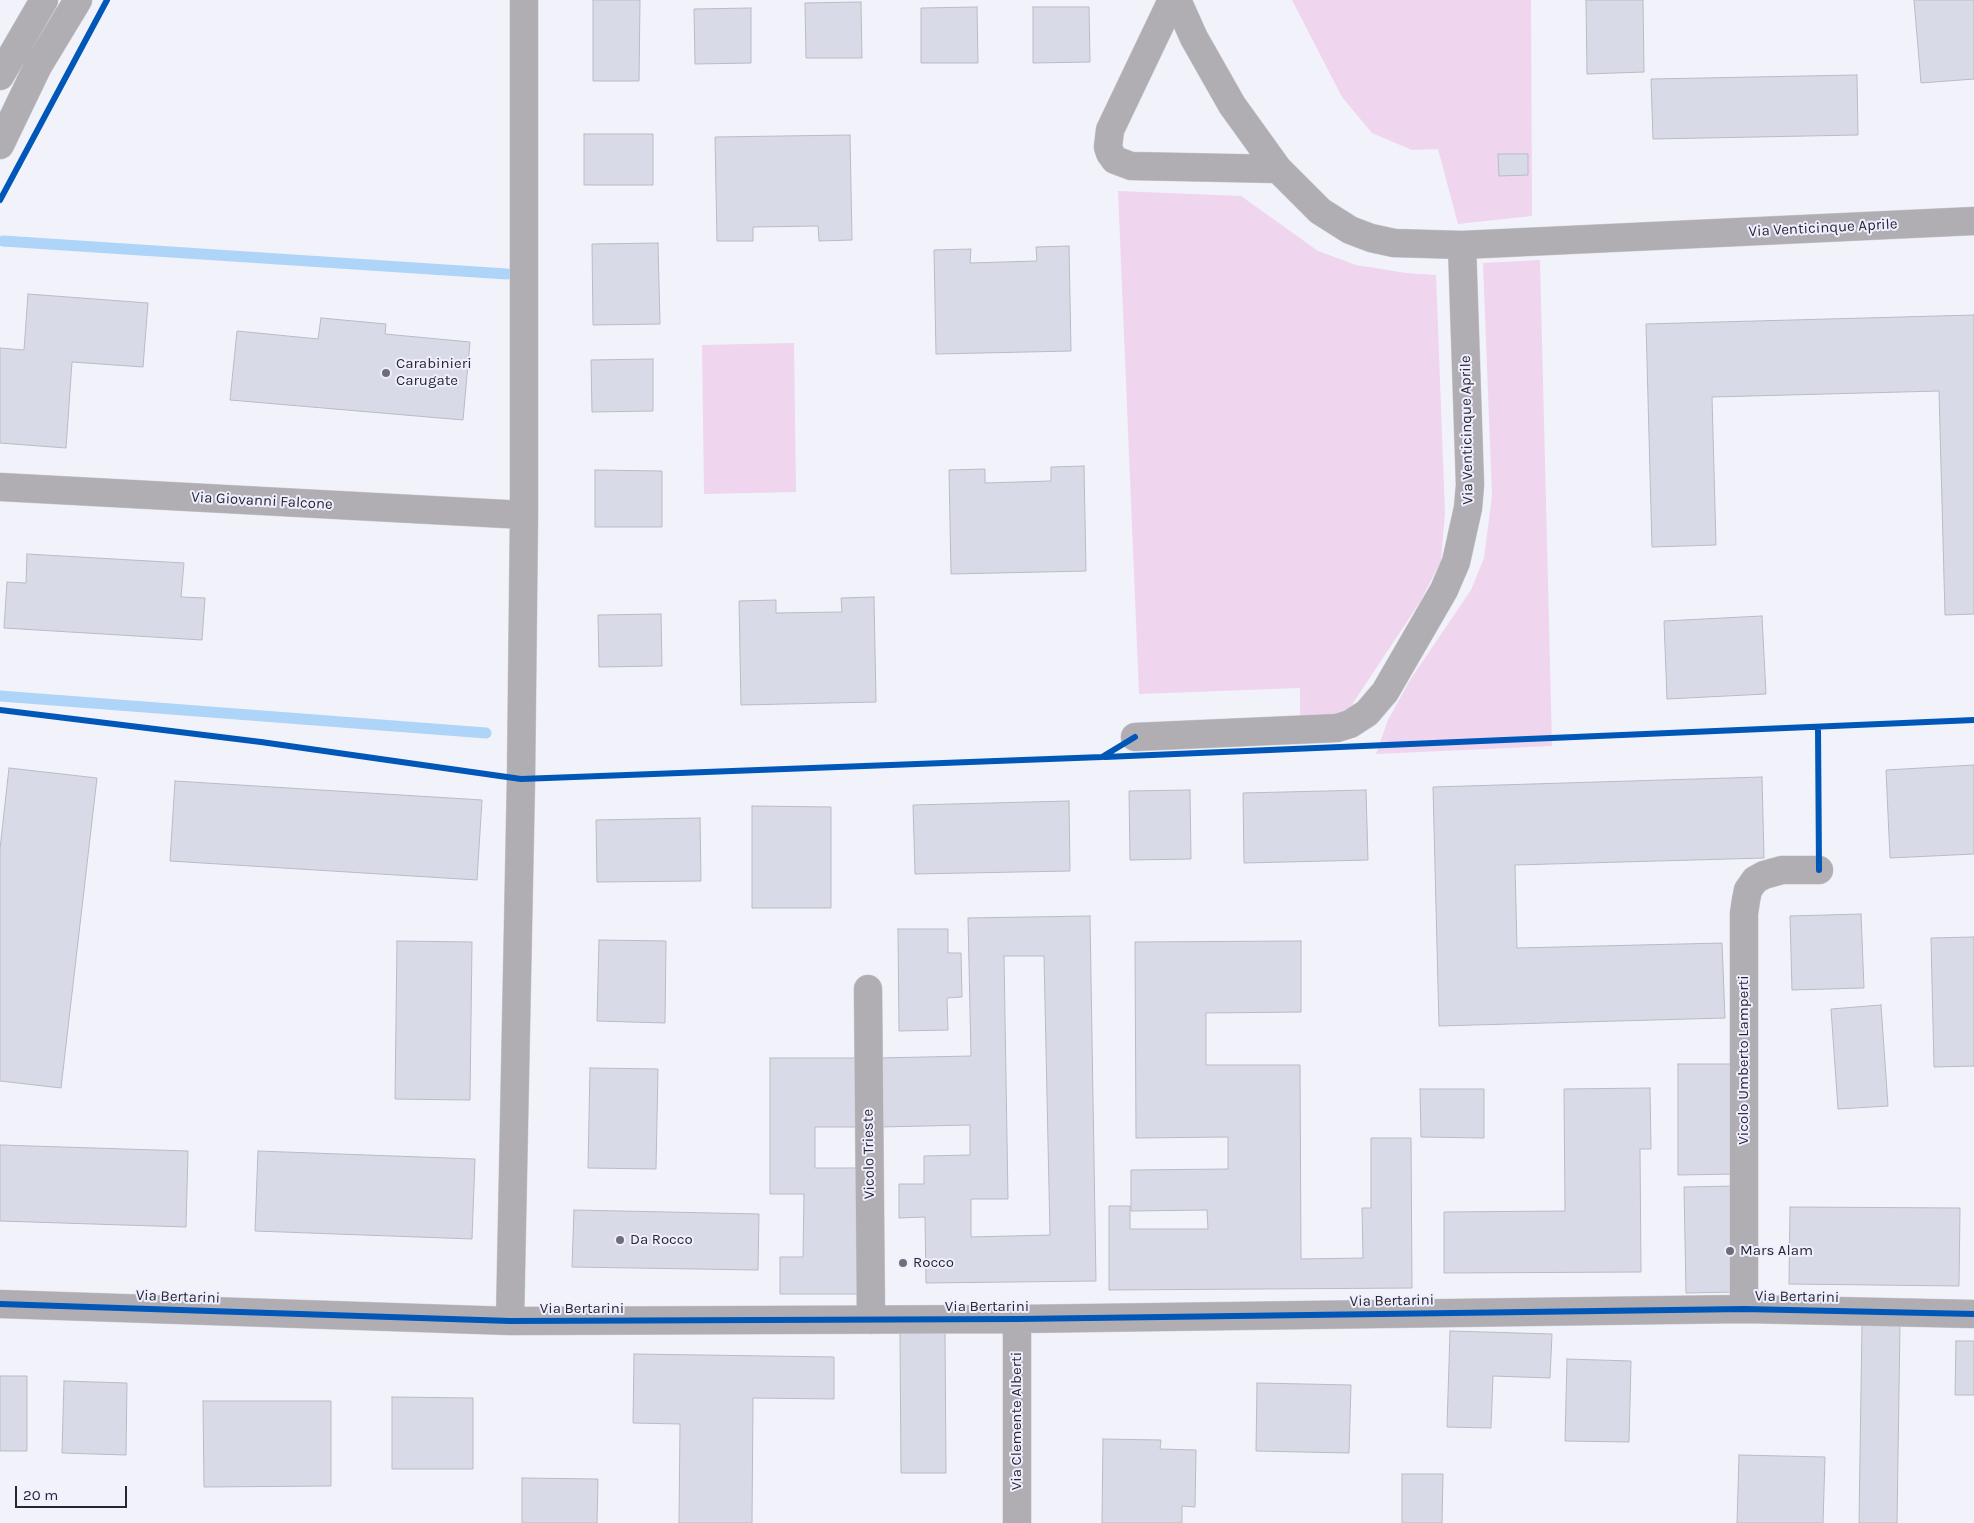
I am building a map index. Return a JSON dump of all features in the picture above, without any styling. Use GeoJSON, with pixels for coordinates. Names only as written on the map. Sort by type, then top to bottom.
{"type":"FeatureCollection","features":[{"type":"Feature","properties":{"kind":"street"},"geometry":{"type":"LineString","coordinates":[[0,76],[44,0]]}},
{"type":"Feature","properties":{"kind":"street"},"geometry":{"type":"LineString","coordinates":[[0,145],[38,66],[78,0]]}},
{"type":"Feature","properties":{"kind":"street"},"geometry":{"type":"LineString","coordinates":[[510,1322],[522,779],[524,0]]}},
{"type":"Feature","properties":{"kind":"street"},"geometry":{"type":"LineString","coordinates":[[1172,0],[1110,130],[1108,147],[1110,153],[1115,160],[1131,166],[1278,169]]}},
{"type":"Feature","properties":{"kind":"street","name":"Via Venticinque Aprile"},"geometry":{"type":"LineString","coordinates":[[1177,0],[1194,38],[1227,98],[1278,169],[1320,211],[1360,235],[1394,243],[1462,245],[1974,221]]}},
{"type":"Feature","properties":{"kind":"street","name":"Via Venticinque Aprile"},"geometry":{"type":"LineString","coordinates":[[1135,737],[1337,728],[1350,724],[1367,714],[1385,692],[1444,590],[1456,562],[1468,508],[1470,485],[1462,245]]}},
{"type":"Feature","properties":{"kind":"street","name":"Via Giovanni Falcone"},"geometry":{"type":"LineString","coordinates":[[0,488],[524,515]]}},
{"type":"Feature","properties":{"kind":"street","name":"Vicolo Umberto Lamperti"},"geometry":{"type":"LineString","coordinates":[[1744,1309],[1744,914],[1746,900],[1748,890],[1755,880],[1764,875],[1782,870],[1819,870]]}},
{"type":"Feature","properties":{"kind":"street","name":"Vicolo Trieste"},"geometry":{"type":"LineString","coordinates":[[868,989],[871,1320]]}},
{"type":"Feature","properties":{"kind":"street","name":"Via Bertarini"},"geometry":{"type":"LineString","coordinates":[[0,1304],[510,1322],[1017,1319],[1744,1309],[1974,1314]]}},
{"type":"Feature","properties":{"kind":"street","name":"Via Clemente Alberti"},"geometry":{"type":"LineString","coordinates":[[1016,1523],[1017,1319]]}},
{"type":"Feature","properties":{"kind":"shaded area"},"geometry":{"type":"Polygon","coordinates":[[[1292,0],[1531,0],[1532,216],[1458,224],[1438,149],[1412,150],[1372,133],[1342,97],[1292,0]]]}},
{"type":"Feature","properties":{"kind":"shaded area"},"geometry":{"type":"Polygon","coordinates":[[[1118,191],[1241,196],[1318,251],[1356,265],[1406,273],[1436,275],[1445,513],[1441,561],[1420,602],[1345,715],[1300,716],[1300,688],[1139,694],[1118,191]]]}},
{"type":"Feature","properties":{"kind":"shaded area"},"geometry":{"type":"Polygon","coordinates":[[[1540,260],[1552,746],[1376,754],[1388,720],[1410,680],[1471,590],[1484,558],[1492,496],[1483,263],[1540,260]]]}},
{"type":"Feature","properties":{"kind":"shaded area"},"geometry":{"type":"Polygon","coordinates":[[[794,343],[796,492],[704,494],[702,345],[794,343]]]}},
{"type":"Feature","properties":{"kind":"building"},"geometry":{"type":"Polygon","coordinates":[[[593,0],[640,0],[639,81],[593,81],[593,0]]]}},
{"type":"Feature","properties":{"kind":"building"},"geometry":{"type":"Polygon","coordinates":[[[1586,0],[1643,0],[1644,72],[1587,74],[1586,0]]]}},
{"type":"Feature","properties":{"kind":"building"},"geometry":{"type":"Polygon","coordinates":[[[1914,0],[1974,0],[1974,79],[1921,83],[1914,0]]]}},
{"type":"Feature","properties":{"kind":"building"},"geometry":{"type":"Polygon","coordinates":[[[861,2],[862,58],[806,58],[805,3],[861,2]]]}},
{"type":"Feature","properties":{"kind":"building"},"geometry":{"type":"Polygon","coordinates":[[[977,7],[978,63],[921,63],[921,8],[977,7]]]}},
{"type":"Feature","properties":{"kind":"building"},"geometry":{"type":"Polygon","coordinates":[[[1033,7],[1089,7],[1090,62],[1033,63],[1033,7]]]}},
{"type":"Feature","properties":{"kind":"building"},"geometry":{"type":"Polygon","coordinates":[[[751,8],[751,63],[695,64],[694,9],[751,8]]]}},
{"type":"Feature","properties":{"kind":"building"},"geometry":{"type":"Polygon","coordinates":[[[1857,75],[1858,135],[1653,139],[1651,79],[1857,75]]]}},
{"type":"Feature","properties":{"kind":"building"},"geometry":{"type":"Polygon","coordinates":[[[584,134],[653,134],[653,185],[584,185],[584,134]]]}},
{"type":"Feature","properties":{"kind":"building"},"geometry":{"type":"Polygon","coordinates":[[[850,135],[852,240],[819,241],[818,226],[753,227],[753,241],[717,241],[715,137],[850,135]]]}},
{"type":"Feature","properties":{"kind":"building"},"geometry":{"type":"Polygon","coordinates":[[[1498,154],[1528,154],[1528,175],[1499,176],[1498,154]]]}},
{"type":"Feature","properties":{"kind":"building"},"geometry":{"type":"Polygon","coordinates":[[[658,243],[660,324],[593,325],[592,244],[658,243]]]}},
{"type":"Feature","properties":{"kind":"building"},"geometry":{"type":"Polygon","coordinates":[[[1069,246],[1071,351],[936,354],[934,250],[971,249],[970,263],[1037,261],[1036,247],[1069,246]]]}},
{"type":"Feature","properties":{"kind":"building"},"geometry":{"type":"Polygon","coordinates":[[[28,294],[148,303],[143,367],[72,362],[66,448],[0,443],[0,348],[24,350],[28,294]]]}},
{"type":"Feature","properties":{"kind":"building"},"geometry":{"type":"Polygon","coordinates":[[[1974,315],[1974,614],[1945,615],[1939,391],[1712,397],[1716,545],[1652,547],[1646,324],[1974,315]]]}},
{"type":"Feature","properties":{"kind":"building"},"geometry":{"type":"Polygon","coordinates":[[[321,318],[386,324],[385,334],[470,342],[463,420],[230,400],[237,331],[318,339],[321,318]]]}},
{"type":"Feature","properties":{"kind":"building"},"geometry":{"type":"Polygon","coordinates":[[[653,359],[653,411],[592,412],[591,360],[653,359]]]}},
{"type":"Feature","properties":{"kind":"building"},"geometry":{"type":"Polygon","coordinates":[[[1084,466],[1086,571],[951,574],[949,470],[985,469],[985,483],[1051,481],[1051,467],[1084,466]]]}},
{"type":"Feature","properties":{"kind":"building"},"geometry":{"type":"Polygon","coordinates":[[[595,470],[662,471],[662,527],[595,527],[595,470]]]}},
{"type":"Feature","properties":{"kind":"building"},"geometry":{"type":"Polygon","coordinates":[[[27,554],[184,563],[181,597],[205,598],[202,640],[4,628],[7,582],[26,583],[27,554]]]}},
{"type":"Feature","properties":{"kind":"building"},"geometry":{"type":"Polygon","coordinates":[[[874,597],[876,702],[741,705],[739,601],[776,600],[776,613],[842,612],[841,598],[874,597]]]}},
{"type":"Feature","properties":{"kind":"building"},"geometry":{"type":"Polygon","coordinates":[[[661,614],[662,666],[599,667],[598,615],[661,614]]]}},
{"type":"Feature","properties":{"kind":"building"},"geometry":{"type":"Polygon","coordinates":[[[1762,616],[1766,694],[1667,699],[1664,621],[1762,616]]]}},
{"type":"Feature","properties":{"kind":"building"},"geometry":{"type":"Polygon","coordinates":[[[1974,765],[1974,854],[1890,858],[1886,770],[1974,765]]]}},
{"type":"Feature","properties":{"kind":"building"},"geometry":{"type":"Polygon","coordinates":[[[9,768],[97,778],[61,1088],[0,1081],[0,849],[9,768]]]}},
{"type":"Feature","properties":{"kind":"building"},"geometry":{"type":"Polygon","coordinates":[[[1762,777],[1764,858],[1515,865],[1517,948],[1722,943],[1725,1018],[1439,1026],[1433,787],[1762,777]]]}},
{"type":"Feature","properties":{"kind":"building"},"geometry":{"type":"Polygon","coordinates":[[[175,781],[482,800],[477,880],[170,861],[175,781]]]}},
{"type":"Feature","properties":{"kind":"building"},"geometry":{"type":"Polygon","coordinates":[[[1190,790],[1191,859],[1130,860],[1129,791],[1190,790]]]}},
{"type":"Feature","properties":{"kind":"building"},"geometry":{"type":"Polygon","coordinates":[[[1366,790],[1368,860],[1244,863],[1243,793],[1366,790]]]}},
{"type":"Feature","properties":{"kind":"building"},"geometry":{"type":"Polygon","coordinates":[[[1069,801],[1070,871],[915,874],[913,805],[1069,801]]]}},
{"type":"Feature","properties":{"kind":"building"},"geometry":{"type":"Polygon","coordinates":[[[752,806],[831,807],[831,908],[752,908],[752,806]]]}},
{"type":"Feature","properties":{"kind":"building"},"geometry":{"type":"Polygon","coordinates":[[[700,818],[701,881],[597,882],[596,820],[700,818]]]}},
{"type":"Feature","properties":{"kind":"building"},"geometry":{"type":"Polygon","coordinates":[[[1861,914],[1864,988],[1792,990],[1790,916],[1861,914]]]}},
{"type":"Feature","properties":{"kind":"building"},"geometry":{"type":"Polygon","coordinates":[[[1090,916],[1096,1281],[926,1283],[925,1217],[899,1218],[899,1184],[924,1184],[924,1156],[970,1155],[970,1125],[880,1127],[878,1058],[971,1056],[968,918],[1090,916]],[[1004,956],[1008,1199],[971,1199],[971,1237],[1050,1235],[1044,956],[1004,956]]]}},
{"type":"Feature","properties":{"kind":"building"},"geometry":{"type":"Polygon","coordinates":[[[898,929],[948,929],[948,953],[961,953],[962,997],[947,998],[948,1030],[899,1031],[898,929]]]}},
{"type":"Feature","properties":{"kind":"building"},"geometry":{"type":"Polygon","coordinates":[[[1974,937],[1974,1066],[1934,1067],[1931,938],[1974,937]]]}},
{"type":"Feature","properties":{"kind":"building"},"geometry":{"type":"Polygon","coordinates":[[[599,940],[666,941],[665,1023],[597,1021],[599,940]]]}},
{"type":"Feature","properties":{"kind":"building"},"geometry":{"type":"Polygon","coordinates":[[[397,941],[472,942],[470,1100],[395,1099],[397,941]]]}},
{"type":"Feature","properties":{"kind":"building"},"geometry":{"type":"Polygon","coordinates":[[[1301,941],[1301,1012],[1206,1013],[1206,1065],[1300,1065],[1301,1259],[1363,1258],[1362,1208],[1371,1208],[1371,1138],[1411,1138],[1412,1288],[1109,1290],[1109,1206],[1130,1206],[1130,1229],[1208,1229],[1207,1210],[1131,1211],[1131,1170],[1228,1169],[1228,1137],[1136,1138],[1135,942],[1301,941]]]}},
{"type":"Feature","properties":{"kind":"building"},"geometry":{"type":"Polygon","coordinates":[[[1881,1005],[1888,1106],[1838,1109],[1831,1009],[1881,1005]]]}},
{"type":"Feature","properties":{"kind":"building"},"geometry":{"type":"Polygon","coordinates":[[[770,1058],[858,1058],[858,1127],[815,1127],[815,1168],[863,1168],[862,1294],[780,1294],[780,1257],[803,1257],[804,1194],[770,1194],[770,1058]]]}},
{"type":"Feature","properties":{"kind":"building"},"geometry":{"type":"Polygon","coordinates":[[[1678,1064],[1735,1064],[1736,1174],[1678,1175],[1678,1064]]]}},
{"type":"Feature","properties":{"kind":"building"},"geometry":{"type":"Polygon","coordinates":[[[590,1068],[658,1069],[656,1169],[588,1168],[590,1068]]]}},
{"type":"Feature","properties":{"kind":"building"},"geometry":{"type":"Polygon","coordinates":[[[1650,1088],[1651,1149],[1640,1149],[1641,1272],[1444,1273],[1444,1212],[1565,1211],[1564,1089],[1650,1088]]]}},
{"type":"Feature","properties":{"kind":"building"},"geometry":{"type":"Polygon","coordinates":[[[1420,1089],[1484,1089],[1484,1138],[1421,1137],[1420,1089]]]}},
{"type":"Feature","properties":{"kind":"building"},"geometry":{"type":"Polygon","coordinates":[[[0,1145],[188,1151],[186,1227],[0,1221],[0,1145]]]}},
{"type":"Feature","properties":{"kind":"building"},"geometry":{"type":"Polygon","coordinates":[[[258,1151],[475,1159],[472,1239],[255,1231],[258,1151]]]}},
{"type":"Feature","properties":{"kind":"building"},"geometry":{"type":"Polygon","coordinates":[[[1734,1186],[1736,1292],[1686,1293],[1684,1187],[1734,1186]]]}},
{"type":"Feature","properties":{"kind":"building"},"geometry":{"type":"Polygon","coordinates":[[[1790,1207],[1960,1208],[1959,1286],[1789,1284],[1790,1207]]]}},
{"type":"Feature","properties":{"kind":"building"},"geometry":{"type":"Polygon","coordinates":[[[574,1210],[759,1214],[758,1270],[572,1267],[574,1210]]]}},
{"type":"Feature","properties":{"kind":"building"},"geometry":{"type":"Polygon","coordinates":[[[1862,1324],[1900,1324],[1897,1523],[1859,1523],[1862,1324]]]}},
{"type":"Feature","properties":{"kind":"building"},"geometry":{"type":"Polygon","coordinates":[[[1450,1331],[1552,1334],[1550,1378],[1493,1376],[1491,1428],[1447,1427],[1450,1331]]]}},
{"type":"Feature","properties":{"kind":"building"},"geometry":{"type":"Polygon","coordinates":[[[900,1332],[945,1332],[946,1473],[901,1473],[900,1332]]]}},
{"type":"Feature","properties":{"kind":"building"},"geometry":{"type":"Polygon","coordinates":[[[1956,1341],[1974,1341],[1974,1395],[1955,1395],[1956,1341]]]}},
{"type":"Feature","properties":{"kind":"building"},"geometry":{"type":"Polygon","coordinates":[[[634,1354],[834,1357],[834,1399],[753,1398],[752,1523],[679,1523],[680,1424],[633,1423],[634,1354]]]}},
{"type":"Feature","properties":{"kind":"building"},"geometry":{"type":"Polygon","coordinates":[[[1567,1359],[1631,1361],[1629,1442],[1565,1441],[1567,1359]]]}},
{"type":"Feature","properties":{"kind":"building"},"geometry":{"type":"Polygon","coordinates":[[[0,1376],[27,1376],[27,1451],[0,1451],[0,1376]]]}},
{"type":"Feature","properties":{"kind":"building"},"geometry":{"type":"Polygon","coordinates":[[[64,1381],[127,1383],[126,1455],[62,1453],[64,1381]]]}},
{"type":"Feature","properties":{"kind":"building"},"geometry":{"type":"Polygon","coordinates":[[[1257,1383],[1351,1385],[1349,1453],[1256,1451],[1257,1383]]]}},
{"type":"Feature","properties":{"kind":"building"},"geometry":{"type":"Polygon","coordinates":[[[392,1397],[473,1398],[473,1469],[392,1469],[392,1397]]]}},
{"type":"Feature","properties":{"kind":"building"},"geometry":{"type":"Polygon","coordinates":[[[203,1401],[331,1401],[331,1486],[204,1487],[203,1401]]]}},
{"type":"Feature","properties":{"kind":"building"},"geometry":{"type":"Polygon","coordinates":[[[1103,1439],[1161,1440],[1160,1449],[1196,1450],[1195,1507],[1182,1506],[1182,1523],[1102,1523],[1103,1439]]]}},
{"type":"Feature","properties":{"kind":"building"},"geometry":{"type":"Polygon","coordinates":[[[1739,1455],[1825,1457],[1823,1523],[1737,1523],[1739,1455]]]}},
{"type":"Feature","properties":{"kind":"building"},"geometry":{"type":"Polygon","coordinates":[[[1402,1474],[1443,1474],[1442,1523],[1402,1523],[1402,1474]]]}},
{"type":"Feature","properties":{"kind":"building"},"geometry":{"type":"Polygon","coordinates":[[[522,1478],[598,1479],[597,1523],[522,1523],[522,1478]]]}},
{"type":"Feature","properties":{"kind":"waterway"},"geometry":{"type":"LineString","coordinates":[[3,241],[507,274]]}},
{"type":"Feature","properties":{"kind":"waterway"},"geometry":{"type":"LineString","coordinates":[[0,696],[486,733]]}},
{"type":"Feature","properties":{"kind":"cycle path"},"geometry":{"type":"LineString","coordinates":[[0,200],[107,0]]}},
{"type":"Feature","properties":{"kind":"cycle path"},"geometry":{"type":"LineString","coordinates":[[0,710],[261,742],[521,779],[1102,757],[1135,737]]}},
{"type":"Feature","properties":{"kind":"cycle path"},"geometry":{"type":"LineString","coordinates":[[1105,757],[1974,720]]}},
{"type":"Feature","properties":{"kind":"cycle path"},"geometry":{"type":"LineString","coordinates":[[1818,727],[1819,870]]}},
{"type":"Feature","properties":{"kind":"cycle path"},"geometry":{"type":"LineString","coordinates":[[0,1304],[510,1321],[1017,1319],[1744,1309],[1974,1314]]}},
{"type":"Feature","properties":{"kind":"place","name":"Carabinieri Carugate"},"geometry":{"type":"Point","coordinates":[386,373]}},
{"type":"Feature","properties":{"kind":"place","name":"Da Rocco"},"geometry":{"type":"Point","coordinates":[620,1240]}},
{"type":"Feature","properties":{"kind":"place","name":"Mars Alam"},"geometry":{"type":"Point","coordinates":[1730,1251]}},
{"type":"Feature","properties":{"kind":"place","name":"Rocco"},"geometry":{"type":"Point","coordinates":[903,1263]}}]}
